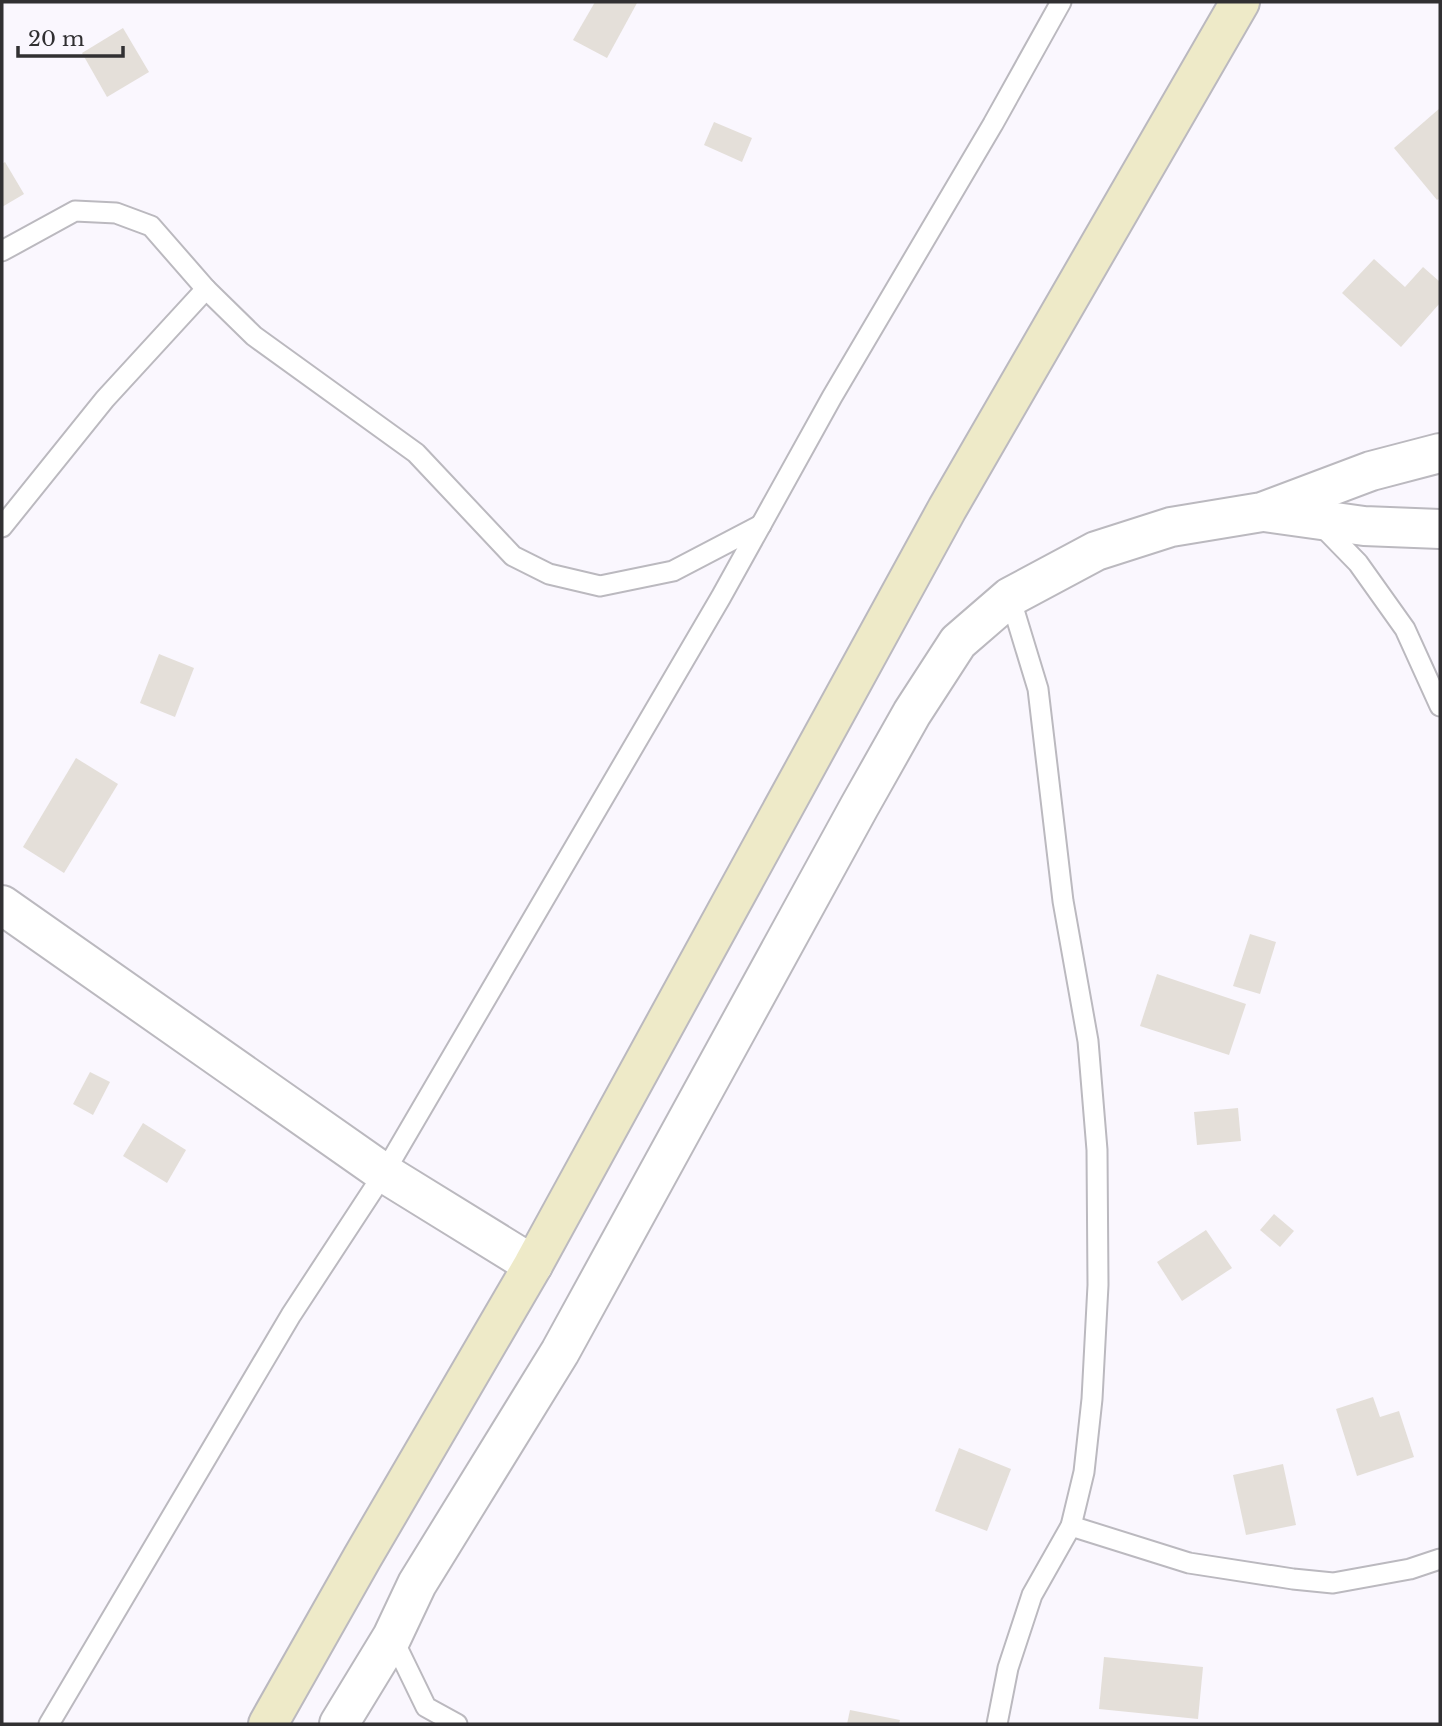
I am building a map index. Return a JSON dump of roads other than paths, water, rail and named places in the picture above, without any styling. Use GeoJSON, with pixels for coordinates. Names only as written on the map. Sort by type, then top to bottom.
{"type":"FeatureCollection","features":[{"type":"Feature","properties":{"kind":"main road"},"geometry":{"type":"LineString","coordinates":[[268,1724],[533,1265],[947,509],[1240,2]]}},
{"type":"Feature","properties":{"kind":"street"},"geometry":{"type":"LineString","coordinates":[[339,1724],[392,1637],[417,1584],[560,1352],[912,713],[958,642],[1010,597],[1096,551],[1171,527],[1262,512],[1371,471],[1440,453]]}},
{"type":"Feature","properties":{"kind":"street"},"geometry":{"type":"LineString","coordinates":[[1262,512],[1364,526],[1440,529]]}},
{"type":"Feature","properties":{"kind":"street"},"geometry":{"type":"LineString","coordinates":[[2,905],[384,1173],[533,1265]]}},
{"type":"Feature","properties":{"kind":"lane"},"geometry":{"type":"LineString","coordinates":[[49,1724],[284,1327],[384,1173],[761,526],[832,397],[993,124],[1061,2]]}},
{"type":"Feature","properties":{"kind":"lane"},"geometry":{"type":"LineString","coordinates":[[2,251],[75,211],[116,213],[151,226],[206,289],[254,336],[416,453],[513,556],[550,575],[600,586],[673,571],[761,526]]}},
{"type":"Feature","properties":{"kind":"lane"},"geometry":{"type":"LineString","coordinates":[[2,527],[105,399],[206,289]]}},
{"type":"Feature","properties":{"kind":"lane"},"geometry":{"type":"LineString","coordinates":[[1316,520],[1359,563],[1405,629],[1440,706]]}},
{"type":"Feature","properties":{"kind":"lane"},"geometry":{"type":"LineString","coordinates":[[997,1724],[1008,1668],[1032,1595],[1071,1526],[1084,1472],[1098,1285],[1097,1150],[1088,1041],[1063,901],[1038,689],[1010,597]]}},
{"type":"Feature","properties":{"kind":"lane"},"geometry":{"type":"LineString","coordinates":[[1071,1526],[1189,1563],[1306,1581],[1333,1583],[1410,1569],[1440,1559]]}},
{"type":"Feature","properties":{"kind":"lane"},"geometry":{"type":"LineString","coordinates":[[392,1637],[427,1716],[457,1724]]}}]}
